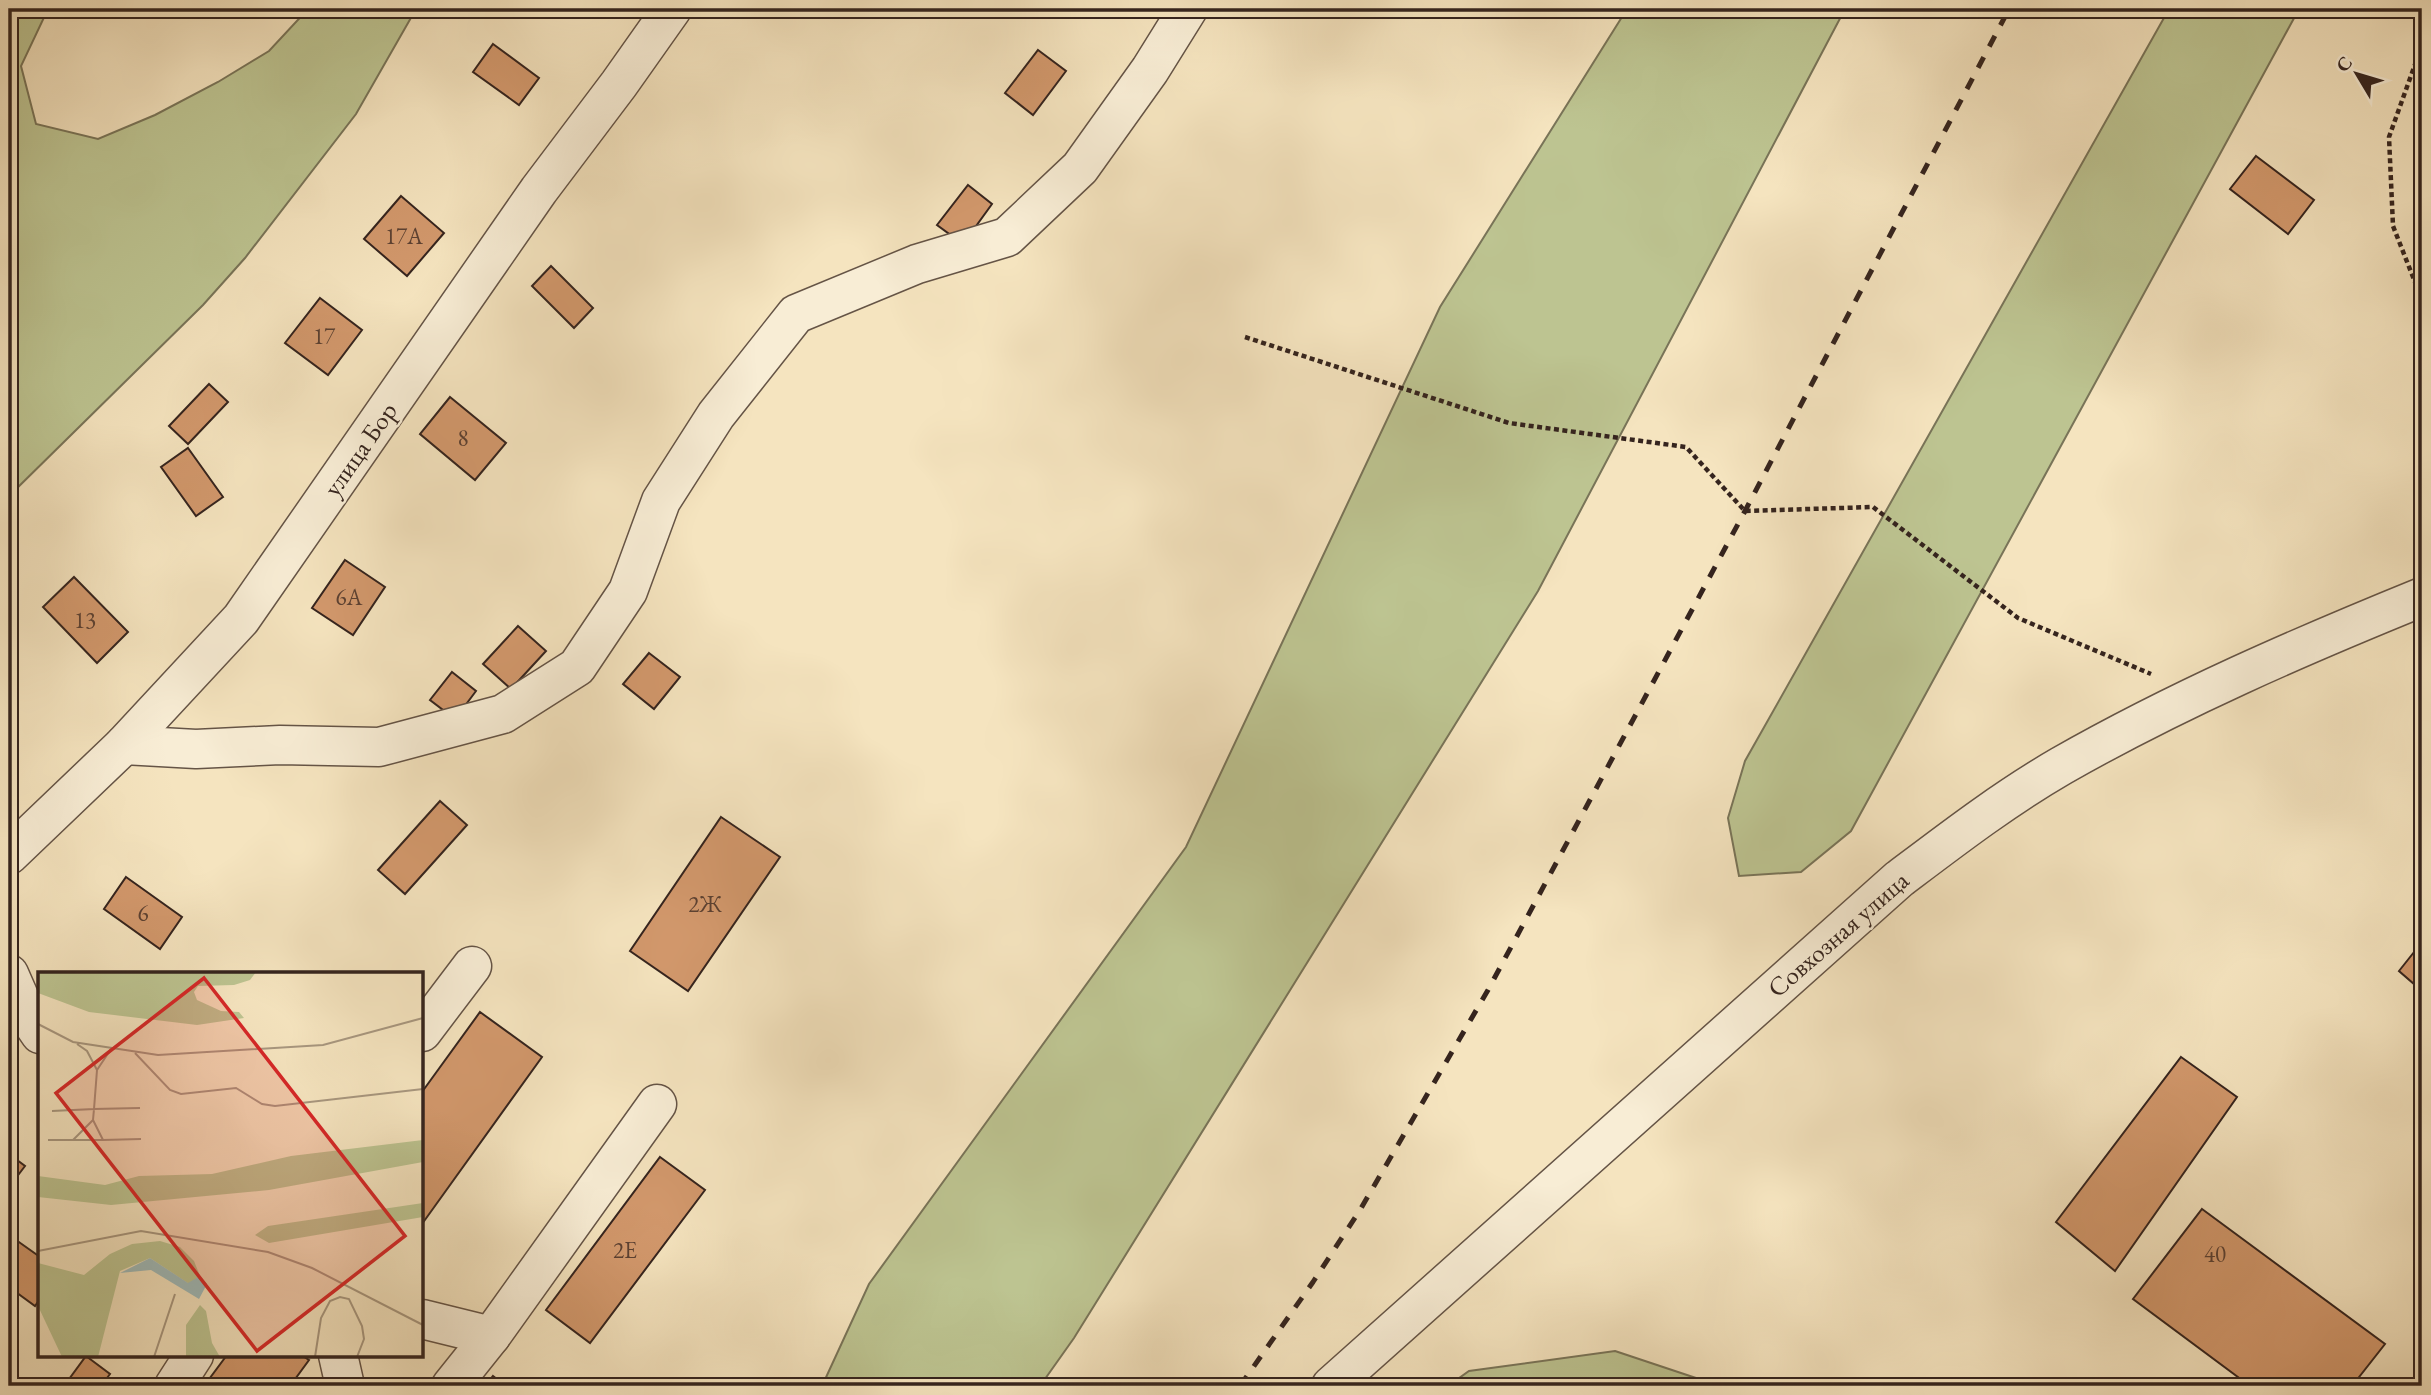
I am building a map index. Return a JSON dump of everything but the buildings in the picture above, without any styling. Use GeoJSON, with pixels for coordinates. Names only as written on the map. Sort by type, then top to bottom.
{"type":"FeatureCollection","features":[{"type":"Feature","properties":{"kind":"street","name":"улица Бор"},"geometry":{"type":"LineString","coordinates":[[9,855],[124,744],[241,619],[538,190],[672,9]]}},
{"type":"Feature","properties":{"kind":"street"},"geometry":{"type":"LineString","coordinates":[[124,744],[196,749],[280,745],[379,747],[503,714],[577,667],[628,591],[661,501],[716,415],[796,314],[917,264],[1007,237],[1080,168],[1150,70],[1188,9]]}},
{"type":"Feature","properties":{"kind":"street","name":"Совхозная улица"},"geometry":{"type":"LineString","coordinates":[[1331,1386],[1899,879],[1981,817],[2059,767],[2196,694],[2323,637],[2422,597]]}},
{"type":"Feature","properties":{"kind":"street"},"geometry":{"type":"LineString","coordinates":[[424,1029],[472,966]]}},
{"type":"Feature","properties":{"kind":"street"},"geometry":{"type":"LineString","coordinates":[[9,974],[27,1015],[38,1031]]}},
{"type":"Feature","properties":{"kind":"street"},"geometry":{"type":"LineString","coordinates":[[9,1038],[38,1046]]}},
{"type":"Feature","properties":{"kind":"street"},"geometry":{"type":"LineString","coordinates":[[451,1386],[491,1336],[657,1104]]}},
{"type":"Feature","properties":{"kind":"street"},"geometry":{"type":"LineString","coordinates":[[424,1319],[491,1336]]}},
{"type":"Feature","properties":{"kind":"street"},"geometry":{"type":"LineString","coordinates":[[174,1386],[193,1356]]}},
{"type":"Feature","properties":{"kind":"street"},"geometry":{"type":"LineString","coordinates":[[338,1356],[345,1386]]}},
{"type":"Feature","properties":{"kind":"path"},"geometry":{"type":"LineString","coordinates":[[2422,45],[2389,137],[2393,226],[2422,300]]}},
{"type":"Feature","properties":{"kind":"path"},"geometry":{"type":"LineString","coordinates":[[1245,337],[1509,423],[1686,447],[1745,510],[1873,507],[2018,618],[2196,694]]}},
{"type":"Feature","properties":{"kind":"green space"},"geometry":{"type":"Polygon","coordinates":[[[9,9],[48,9],[21,66],[36,124],[98,139],[155,115],[269,51],[308,9],[416,9],[356,114],[245,258],[203,305],[9,496],[9,9]]]}},
{"type":"Feature","properties":{"kind":"green space"},"geometry":{"type":"Polygon","coordinates":[[[1627,9],[1845,9],[1538,591],[1074,1338],[1040,1386],[822,1386],[869,1284],[1186,847],[1440,307],[1627,9]]]}},
{"type":"Feature","properties":{"kind":"green space"},"geometry":{"type":"Polygon","coordinates":[[[2169,9],[2299,9],[1851,831],[1801,872],[1739,876],[1728,818],[1745,761],[2169,9]]]}},
{"type":"Feature","properties":{"kind":"green space"},"geometry":{"type":"Polygon","coordinates":[[[1615,1351],[1720,1386],[1448,1386],[1469,1371],[1615,1351]]]}},
{"type":"Feature","properties":{"kind":"railway"},"geometry":{"type":"LineString","coordinates":[[1240,1386],[1360,1210],[1488,990],[1745,511],[2009,9]]}}]}
